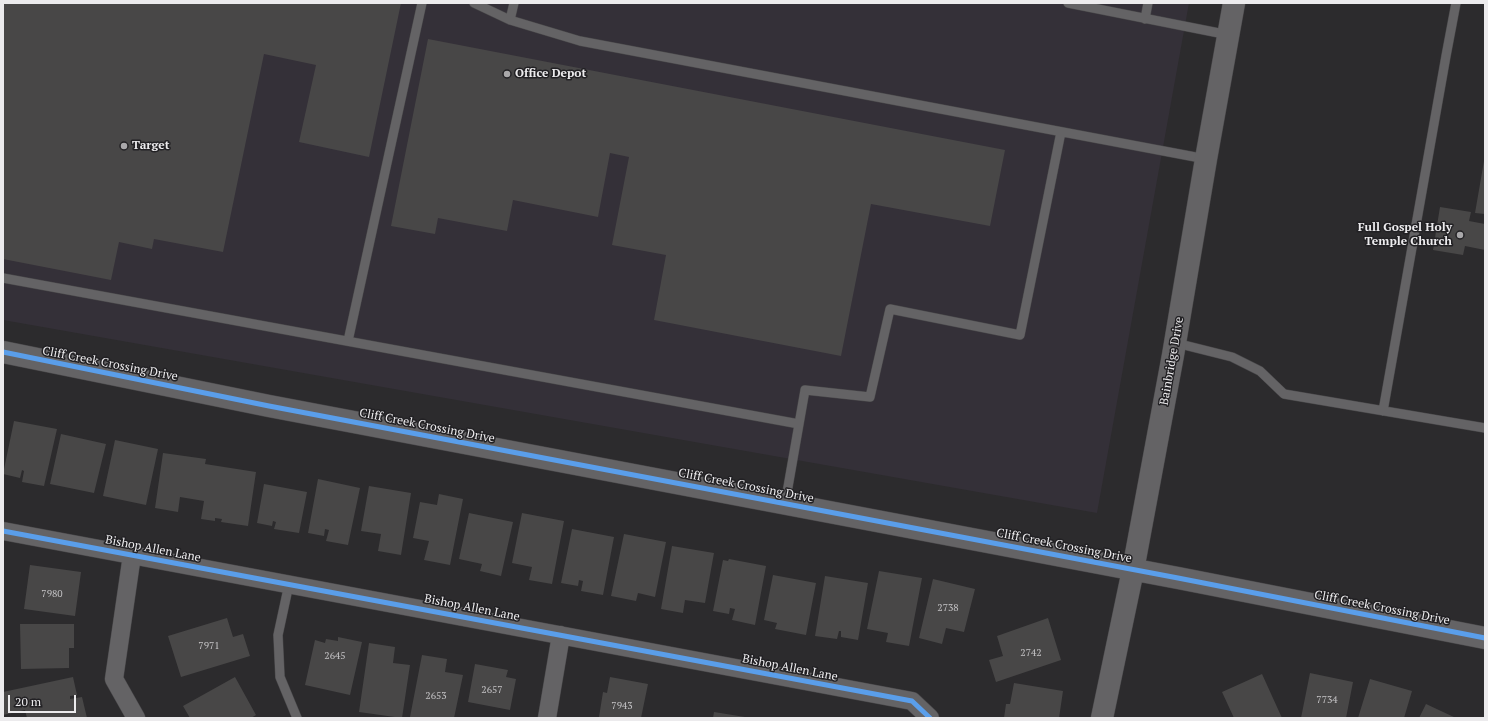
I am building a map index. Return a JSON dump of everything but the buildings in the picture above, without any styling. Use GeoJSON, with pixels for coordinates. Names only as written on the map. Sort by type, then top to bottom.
{"type":"FeatureCollection","features":[{"type":"Feature","properties":{"kind":"street","name":"Bainbridge Drive"},"geometry":{"type":"LineString","coordinates":[[1102,718],[1176,343],[1206,159],[1234,3]]}},
{"type":"Feature","properties":{"kind":"street","name":"Cliff Creek Crossing Drive"},"geometry":{"type":"LineString","coordinates":[[3,352],[269,406],[1485,638]]}},
{"type":"Feature","properties":{"kind":"street","name":"Bishop Allen Lane"},"geometry":{"type":"LineString","coordinates":[[3,531],[912,701],[930,718]]}},
{"type":"Feature","properties":{"kind":"street"},"geometry":{"type":"LineString","coordinates":[[132,555],[114,679],[136,718]]}},
{"type":"Feature","properties":{"kind":"street"},"geometry":{"type":"LineString","coordinates":[[547,718],[561,635]]}},
{"type":"Feature","properties":{"kind":"lane"},"geometry":{"type":"LineString","coordinates":[[348,341],[422,3]]}},
{"type":"Feature","properties":{"kind":"lane"},"geometry":{"type":"LineString","coordinates":[[474,3],[510,20],[580,41],[1206,159]]}},
{"type":"Feature","properties":{"kind":"lane"},"geometry":{"type":"LineString","coordinates":[[510,20],[514,3]]}},
{"type":"Feature","properties":{"kind":"lane"},"geometry":{"type":"LineString","coordinates":[[1068,3],[1229,35]]}},
{"type":"Feature","properties":{"kind":"lane"},"geometry":{"type":"LineString","coordinates":[[1145,19],[1148,3]]}},
{"type":"Feature","properties":{"kind":"lane"},"geometry":{"type":"LineString","coordinates":[[1383,411],[1456,3]]}},
{"type":"Feature","properties":{"kind":"lane"},"geometry":{"type":"LineString","coordinates":[[785,504],[805,390],[870,397],[890,309],[1020,336],[1061,132]]}},
{"type":"Feature","properties":{"kind":"lane"},"geometry":{"type":"LineString","coordinates":[[3,278],[799,424]]}},
{"type":"Feature","properties":{"kind":"lane"},"geometry":{"type":"LineString","coordinates":[[1176,343],[1232,356],[1260,371],[1284,394],[1485,428]]}},
{"type":"Feature","properties":{"kind":"lane"},"geometry":{"type":"LineString","coordinates":[[289,584],[278,635],[280,677],[297,718]]}},
{"type":"Feature","properties":{"kind":"shaded area"},"geometry":{"type":"Polygon","coordinates":[[[3,3],[1189,3],[1097,513],[3,320],[3,3]]]}},
{"type":"Feature","properties":{"kind":"cycle path"},"geometry":{"type":"LineString","coordinates":[[3,352],[269,406],[1178,578],[1485,638]]}},
{"type":"Feature","properties":{"kind":"cycle path"},"geometry":{"type":"LineString","coordinates":[[3,531],[912,701],[930,718]]}},
{"type":"Feature","properties":{"kind":"place","name":"Office Depot"},"geometry":{"type":"Point","coordinates":[507,74]}},
{"type":"Feature","properties":{"kind":"place","name":"Target"},"geometry":{"type":"Point","coordinates":[124,146]}},
{"type":"Feature","properties":{"kind":"place","name":"Full Gospel Holy Temple Church"},"geometry":{"type":"Point","coordinates":[1460,235]}}]}
